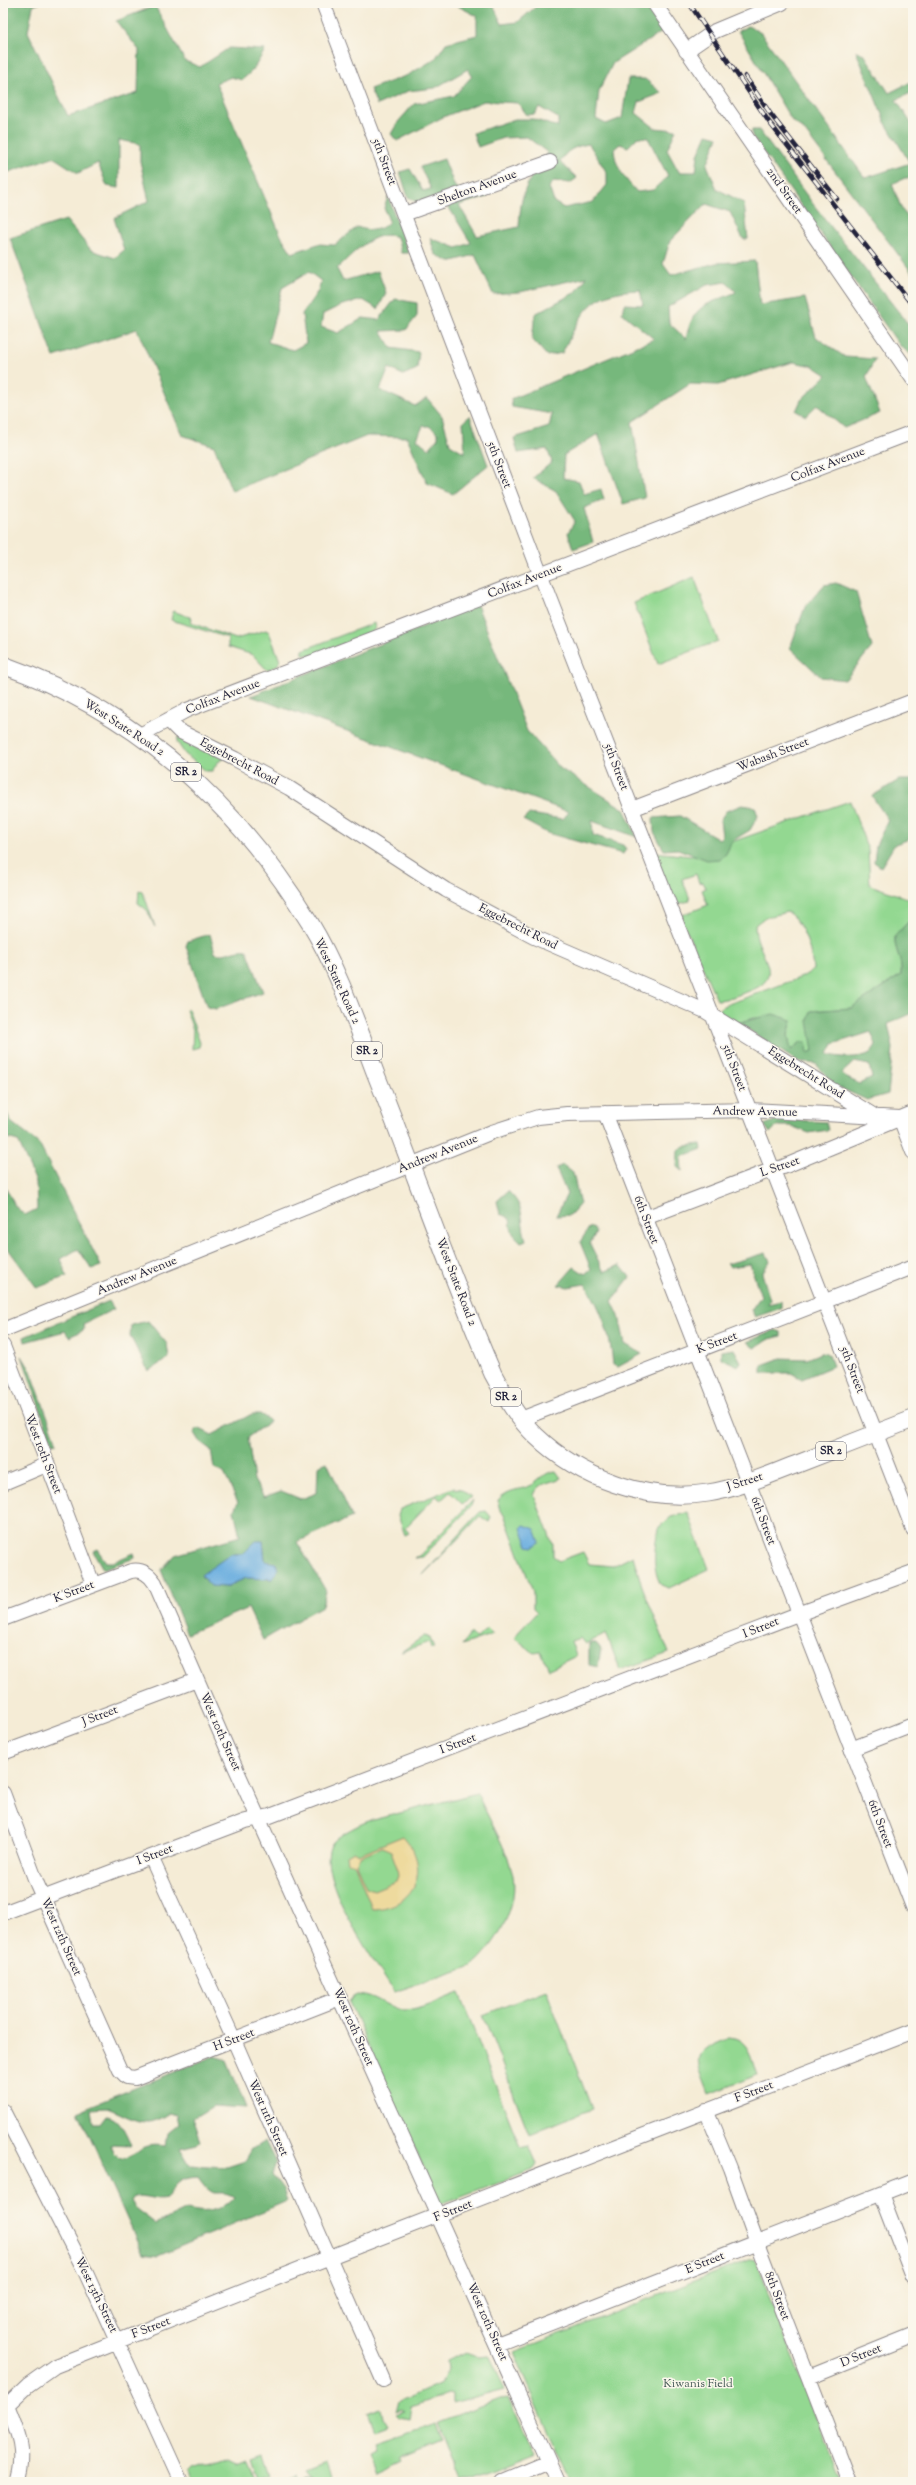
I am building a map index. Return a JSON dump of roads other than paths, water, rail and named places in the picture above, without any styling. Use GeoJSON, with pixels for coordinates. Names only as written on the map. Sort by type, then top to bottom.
{"type":"FeatureCollection","features":[{"type":"Feature","properties":{"kind":"main road","name":"West State Road 2"},"geometry":{"type":"LineString","coordinates":[[5,667],[77,698],[140,735],[210,794],[245,832],[311,924],[355,1019],[482,1350],[505,1397],[520,1419],[548,1446],[572,1464]]}},
{"type":"Feature","properties":{"kind":"main road","name":"J Street"},"geometry":{"type":"LineString","coordinates":[[572,1464],[601,1479],[652,1493],[707,1493],[748,1483],[913,1419]]}},
{"type":"Feature","properties":{"kind":"street","name":"5th Street"},"geometry":{"type":"LineString","coordinates":[[323,3],[541,575],[774,1168],[913,1529]]}},
{"type":"Feature","properties":{"kind":"street","name":"2nd Street"},"geometry":{"type":"LineString","coordinates":[[654,3],[913,379]]}},
{"type":"Feature","properties":{"kind":"street"},"geometry":{"type":"LineString","coordinates":[[686,51],[715,31],[782,3]]}},
{"type":"Feature","properties":{"kind":"street","name":"Shelton Avenue"},"geometry":{"type":"LineString","coordinates":[[404,214],[550,162]]}},
{"type":"Feature","properties":{"kind":"street","name":"Colfax Avenue"},"geometry":{"type":"LineString","coordinates":[[140,735],[194,708],[913,432]]}},
{"type":"Feature","properties":{"kind":"street","name":"Wabash Street"},"geometry":{"type":"LineString","coordinates":[[632,809],[913,701]]}},
{"type":"Feature","properties":{"kind":"street","name":"Eggebrecht Road"},"geometry":{"type":"LineString","coordinates":[[168,720],[179,731],[235,758],[289,788],[453,893],[534,937],[659,990],[715,1017],[877,1117]]}},
{"type":"Feature","properties":{"kind":"street","name":"Andrew Avenue"},"geometry":{"type":"LineString","coordinates":[[3,1330],[521,1122],[568,1114],[750,1110],[900,1118]]}},
{"type":"Feature","properties":{"kind":"street","name":"6th Street"},"geometry":{"type":"LineString","coordinates":[[605,1113],[851,1749],[908,1880],[913,1908]]}},
{"type":"Feature","properties":{"kind":"street","name":"L Street"},"geometry":{"type":"LineString","coordinates":[[645,1218],[774,1168],[784,1166],[913,1113]]}},
{"type":"Feature","properties":{"kind":"street"},"geometry":{"type":"LineString","coordinates":[[900,1118],[913,1152]]}},
{"type":"Feature","properties":{"kind":"street","name":"K Street"},"geometry":{"type":"LineString","coordinates":[[520,1419],[913,1267]]}},
{"type":"Feature","properties":{"kind":"street","name":"West 10th Street"},"geometry":{"type":"LineString","coordinates":[[3,1346],[46,1465],[93,1584]]}},
{"type":"Feature","properties":{"kind":"street"},"geometry":{"type":"LineString","coordinates":[[3,1483],[46,1465]]}},
{"type":"Feature","properties":{"kind":"street","name":"K Street"},"geometry":{"type":"LineString","coordinates":[[3,1619],[131,1571],[138,1570],[146,1573]]}},
{"type":"Feature","properties":{"kind":"street","name":"I Street"},"geometry":{"type":"LineString","coordinates":[[3,1912],[246,1821],[270,1816],[913,1572]]}},
{"type":"Feature","properties":{"kind":"street","name":"West 10th Street"},"geometry":{"type":"LineString","coordinates":[[146,1573],[155,1583],[197,1680],[558,2482]]}},
{"type":"Feature","properties":{"kind":"street","name":"J Street"},"geometry":{"type":"LineString","coordinates":[[3,1753],[197,1680]]}},
{"type":"Feature","properties":{"kind":"street"},"geometry":{"type":"LineString","coordinates":[[851,1749],[913,1725]]}},
{"type":"Feature","properties":{"kind":"street","name":"West 12th Street"},"geometry":{"type":"LineString","coordinates":[[3,1793],[43,1898],[120,2070],[127,2077]]}},
{"type":"Feature","properties":{"kind":"street","name":"West 11th Street"},"geometry":{"type":"LineString","coordinates":[[150,1857],[234,2040],[383,2380]]}},
{"type":"Feature","properties":{"kind":"street","name":"H Street"},"geometry":{"type":"LineString","coordinates":[[127,2077],[135,2078],[340,1998]]}},
{"type":"Feature","properties":{"kind":"street","name":"F Street"},"geometry":{"type":"LineString","coordinates":[[5,2403],[55,2366],[706,2110],[913,2031]]}},
{"type":"Feature","properties":{"kind":"street","name":"8th Street"},"geometry":{"type":"LineString","coordinates":[[706,2110],[730,2168],[756,2242],[849,2482]]}},
{"type":"Feature","properties":{"kind":"street","name":"West 13th Street"},"geometry":{"type":"LineString","coordinates":[[3,2111],[118,2341],[181,2482]]}},
{"type":"Feature","properties":{"kind":"street","name":"E Street"},"geometry":{"type":"LineString","coordinates":[[497,2344],[913,2181]]}},
{"type":"Feature","properties":{"kind":"street"},"geometry":{"type":"LineString","coordinates":[[880,2194],[913,2277]]}},
{"type":"Feature","properties":{"kind":"street","name":"D Street"},"geometry":{"type":"LineString","coordinates":[[808,2377],[913,2335]]}},
{"type":"Feature","properties":{"kind":"street"},"geometry":{"type":"LineString","coordinates":[[5,2403],[21,2440],[21,2469],[18,2482]]}},
{"type":"Feature","properties":{"kind":"street"},"geometry":{"type":"LineString","coordinates":[[501,2482],[549,2462]]}},
{"type":"Feature","properties":{"kind":"water"},"geometry":{"type":"Polygon","coordinates":[[[524,1525],[535,1529],[540,1542],[533,1547],[528,1546],[521,1528],[524,1525]]]}},
{"type":"Feature","properties":{"kind":"water"},"geometry":{"type":"Polygon","coordinates":[[[256,1541],[263,1541],[265,1561],[276,1563],[278,1570],[272,1579],[246,1578],[226,1587],[211,1586],[201,1575],[231,1554],[243,1554],[256,1541]]]}},
{"type":"Feature","properties":{"kind":"railway"},"geometry":{"type":"LineString","coordinates":[[689,3],[769,122],[913,306]]}},
{"type":"Feature","properties":{"kind":"railway"},"geometry":{"type":"LineString","coordinates":[[745,76],[772,116],[837,199]]}},
{"type":"Feature","properties":{"kind":"park label","name":"Kiwanis Field"},"geometry":{"type":"Point","coordinates":[698,2384]}}]}
